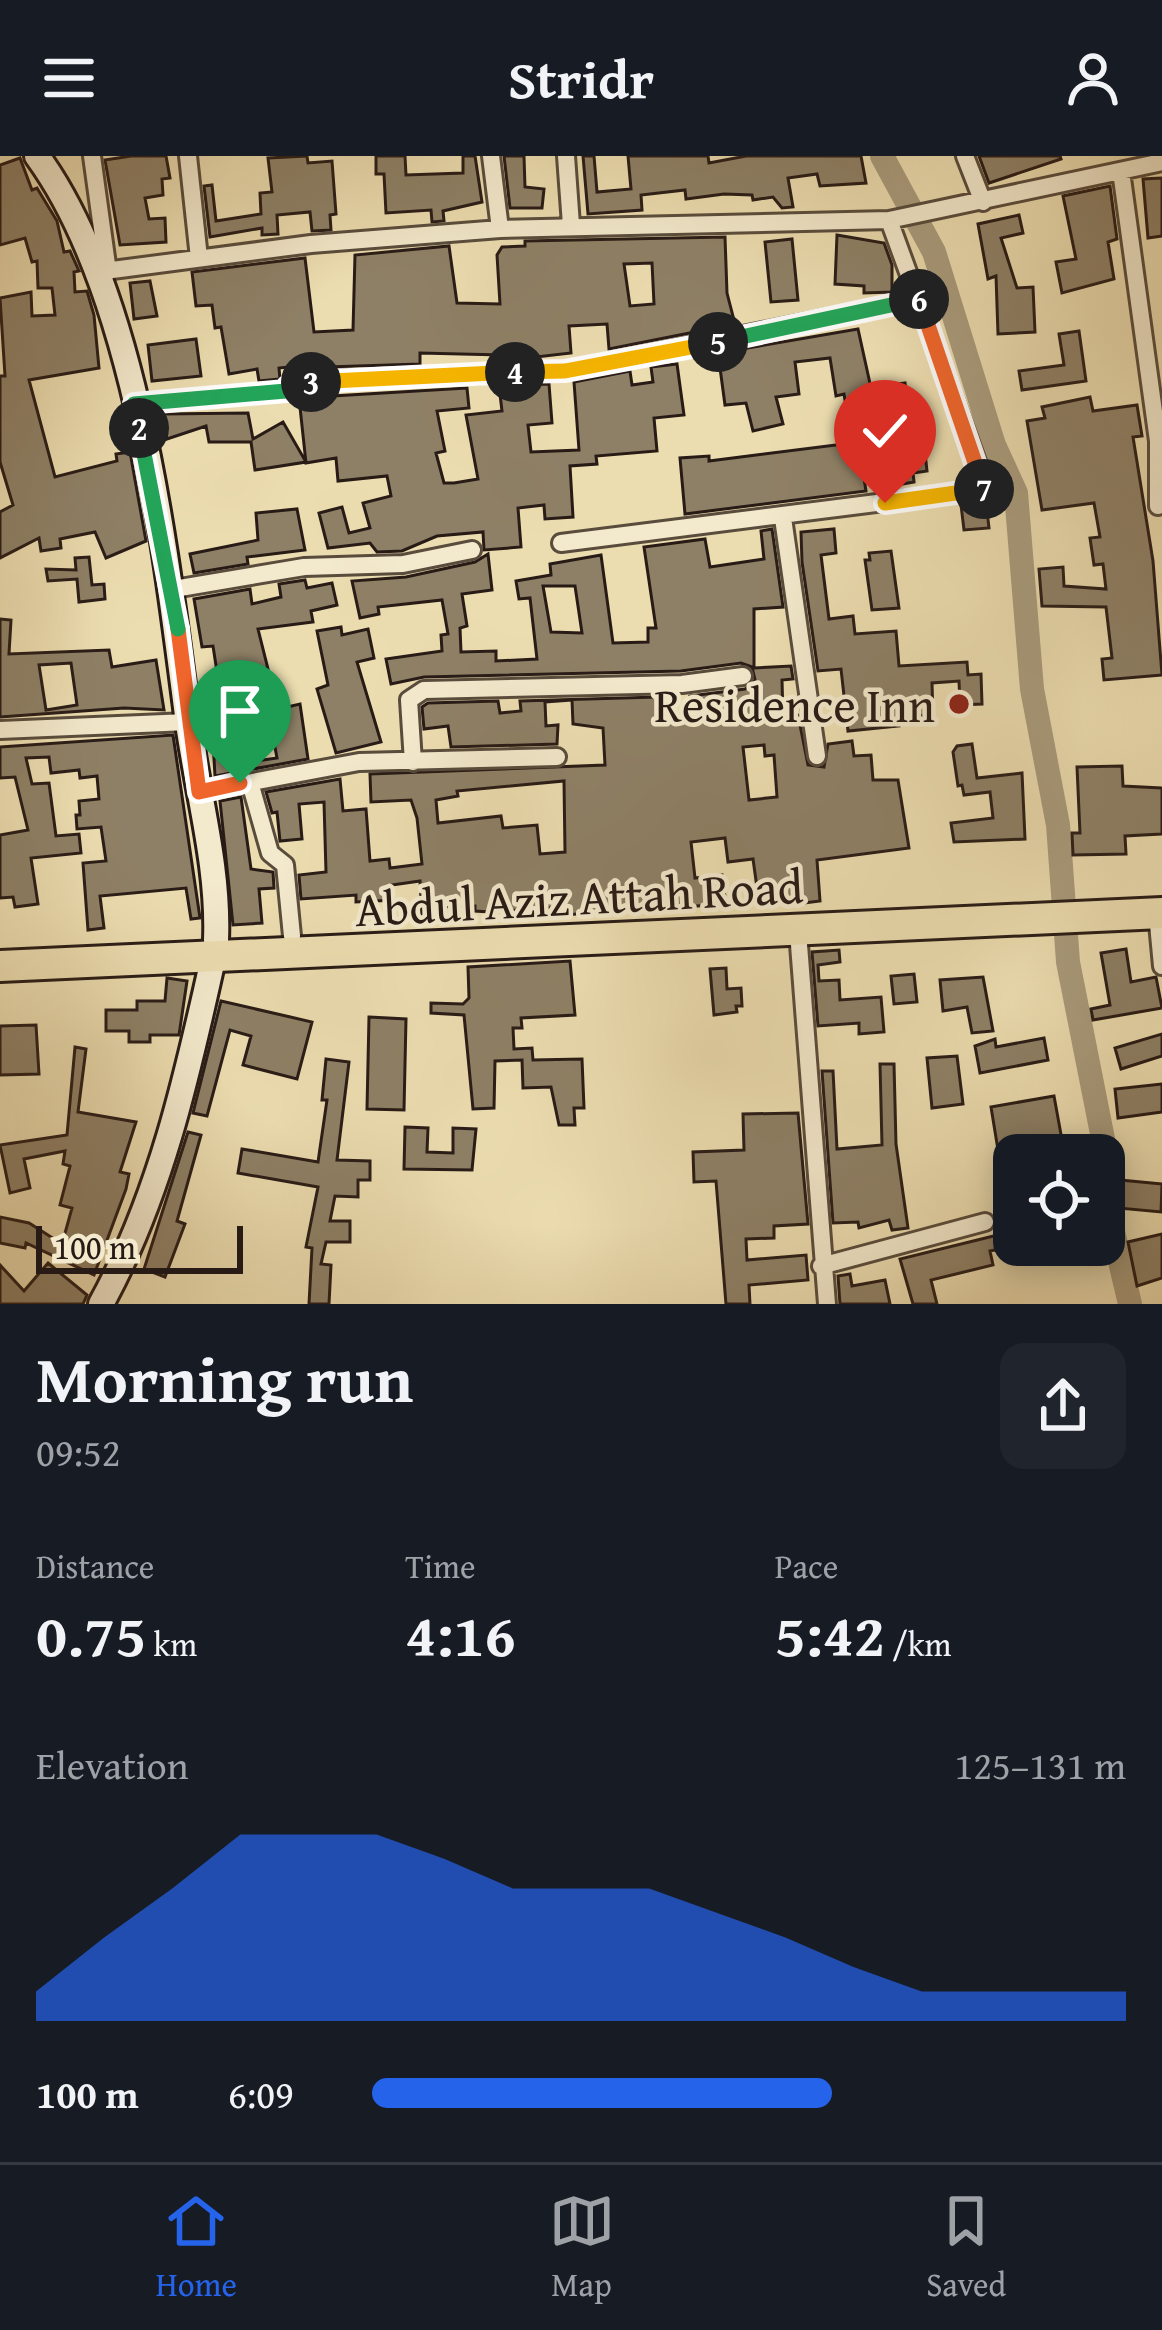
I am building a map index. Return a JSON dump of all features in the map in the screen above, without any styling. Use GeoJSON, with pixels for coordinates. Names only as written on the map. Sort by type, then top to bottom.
{"type":"FeatureCollection","features":[{"type":"Feature","properties":{"kind":"highway","name":"Abdul Aziz Attah Road"},"geometry":{"type":"LineString","coordinates":[[0,966],[215,950],[292,936],[1160,909]]}},
{"type":"Feature","properties":{"kind":"highway","name":"Abdul Aziz Attah Road"},"geometry":{"type":"LineString","coordinates":[[0,948],[215,950],[798,932],[1040,910]]}},
{"type":"Feature","properties":{"kind":"street"},"geometry":{"type":"LineString","coordinates":[[37,156],[56,182],[102,272]]}},
{"type":"Feature","properties":{"kind":"street"},"geometry":{"type":"LineString","coordinates":[[92,156],[102,272],[174,589],[188,722],[213,866],[215,950],[172,1128],[140,1220],[101,1304]]}},
{"type":"Feature","properties":{"kind":"street"},"geometry":{"type":"LineString","coordinates":[[188,156],[199,258]]}},
{"type":"Feature","properties":{"kind":"street"},"geometry":{"type":"LineString","coordinates":[[491,156],[500,229]]}},
{"type":"Feature","properties":{"kind":"street"},"geometry":{"type":"LineString","coordinates":[[566,156],[571,225]]}},
{"type":"Feature","properties":{"kind":"street"},"geometry":{"type":"LineString","coordinates":[[965,156],[983,202]]}},
{"type":"Feature","properties":{"kind":"street"},"geometry":{"type":"LineString","coordinates":[[102,272],[500,229],[894,220],[1162,162]]}},
{"type":"Feature","properties":{"kind":"street"},"geometry":{"type":"LineString","coordinates":[[1120,171],[1158,441],[1158,506]]}},
{"type":"Feature","properties":{"kind":"street"},"geometry":{"type":"LineString","coordinates":[[561,543],[987,489],[894,220]]}},
{"type":"Feature","properties":{"kind":"street"},"geometry":{"type":"LineString","coordinates":[[134,404],[286,391],[303,382],[565,371],[921,298]]}},
{"type":"Feature","properties":{"kind":"street"},"geometry":{"type":"LineString","coordinates":[[783,518],[817,756]]}},
{"type":"Feature","properties":{"kind":"street"},"geometry":{"type":"LineString","coordinates":[[174,589],[290,568],[403,564],[472,550]]}},
{"type":"Feature","properties":{"kind":"street"},"geometry":{"type":"LineString","coordinates":[[412,762],[409,700],[424,690],[682,683],[743,676]]}},
{"type":"Feature","properties":{"kind":"street"},"geometry":{"type":"LineString","coordinates":[[0,730],[188,722]]}},
{"type":"Feature","properties":{"kind":"street"},"geometry":{"type":"LineString","coordinates":[[199,792],[240,783],[251,786],[358,762],[557,757]]}},
{"type":"Feature","properties":{"kind":"street"},"geometry":{"type":"LineString","coordinates":[[251,786],[270,853],[285,865],[292,936]]}},
{"type":"Feature","properties":{"kind":"street"},"geometry":{"type":"LineString","coordinates":[[1160,909],[1162,966]]}},
{"type":"Feature","properties":{"kind":"street"},"geometry":{"type":"LineString","coordinates":[[798,932],[826,1304]]}},
{"type":"Feature","properties":{"kind":"street"},"geometry":{"type":"LineString","coordinates":[[821,1266],[985,1222]]}},
{"type":"Feature","properties":{"kind":"building"},"geometry":{"type":"Polygon","coordinates":[[[166,156],[170,178],[162,179],[163,195],[145,198],[149,219],[165,218],[166,242],[120,245],[105,160],[166,156]]]}},
{"type":"Feature","properties":{"kind":"building"},"geometry":{"type":"Polygon","coordinates":[[[307,156],[308,163],[332,161],[336,214],[330,215],[331,230],[312,231],[310,212],[277,215],[278,234],[262,235],[262,228],[210,237],[204,186],[212,185],[216,221],[261,214],[260,193],[272,192],[268,158],[307,156]]]}},
{"type":"Feature","properties":{"kind":"building"},"geometry":{"type":"Polygon","coordinates":[[[376,156],[405,156],[406,175],[463,173],[463,156],[475,156],[482,202],[443,211],[444,221],[432,222],[431,210],[386,213],[384,174],[376,174],[376,156]]]}},
{"type":"Feature","properties":{"kind":"building"},"geometry":{"type":"Polygon","coordinates":[[[504,156],[524,156],[525,187],[544,189],[542,208],[510,208],[504,156]]]}},
{"type":"Feature","properties":{"kind":"building"},"geometry":{"type":"Polygon","coordinates":[[[583,156],[594,156],[597,192],[631,189],[628,156],[708,156],[709,163],[746,156],[861,156],[866,183],[820,186],[817,174],[788,178],[793,207],[782,208],[773,197],[753,200],[752,195],[686,199],[685,190],[641,195],[642,210],[588,214],[583,156]]]}},
{"type":"Feature","properties":{"kind":"building"},"geometry":{"type":"Polygon","coordinates":[[[979,156],[1060,156],[1061,159],[989,183],[979,156]]]}},
{"type":"Feature","properties":{"kind":"building"},"geometry":{"type":"Polygon","coordinates":[[[20,158],[32,190],[37,188],[57,221],[64,252],[70,251],[79,271],[74,272],[75,292],[87,291],[94,315],[99,368],[29,380],[55,477],[117,461],[116,454],[130,452],[146,541],[106,558],[95,532],[60,539],[61,548],[41,551],[39,538],[0,558],[0,512],[13,505],[0,462],[0,376],[5,376],[0,298],[31,292],[32,316],[55,315],[52,288],[38,288],[37,261],[32,262],[25,238],[0,245],[0,165],[20,158]]]}},
{"type":"Feature","properties":{"kind":"building"},"geometry":{"type":"Polygon","coordinates":[[[1162,178],[1162,236],[1148,238],[1143,179],[1162,178]]]}},
{"type":"Feature","properties":{"kind":"building"},"geometry":{"type":"Polygon","coordinates":[[[1110,186],[1117,239],[1108,242],[1114,279],[1062,293],[1056,262],[1076,259],[1063,196],[1110,186]]]}},
{"type":"Feature","properties":{"kind":"building"},"geometry":{"type":"Polygon","coordinates":[[[1019,215],[1023,233],[1001,238],[1017,288],[1033,287],[1035,332],[998,334],[996,276],[988,279],[978,224],[1019,215]]]}},
{"type":"Feature","properties":{"kind":"building"},"geometry":{"type":"Polygon","coordinates":[[[837,235],[884,243],[892,265],[892,292],[864,293],[864,286],[835,284],[837,235]]]}},
{"type":"Feature","properties":{"kind":"building"},"geometry":{"type":"Polygon","coordinates":[[[725,237],[727,293],[735,324],[609,349],[607,324],[569,326],[571,353],[502,361],[502,355],[420,353],[420,364],[327,367],[326,363],[279,368],[280,379],[259,381],[257,369],[229,374],[212,305],[196,306],[192,272],[305,258],[314,332],[353,330],[355,255],[449,246],[457,303],[500,304],[497,255],[502,247],[525,246],[525,241],[725,237]],[[652,263],[624,264],[630,306],[654,304],[652,263]]]}},
{"type":"Feature","properties":{"kind":"building"},"geometry":{"type":"Polygon","coordinates":[[[792,239],[798,300],[771,302],[765,242],[792,239]]]}},
{"type":"Feature","properties":{"kind":"building"},"geometry":{"type":"Polygon","coordinates":[[[150,281],[157,316],[134,319],[130,283],[150,281]]]}},
{"type":"Feature","properties":{"kind":"building"},"geometry":{"type":"Polygon","coordinates":[[[858,329],[871,388],[905,383],[911,418],[896,420],[900,445],[908,444],[910,455],[925,453],[927,471],[913,473],[914,482],[891,486],[887,455],[861,459],[866,491],[685,514],[680,458],[709,456],[709,461],[852,443],[844,394],[836,396],[830,358],[795,362],[799,394],[776,397],[783,424],[753,431],[746,403],[725,405],[718,353],[858,329]]]}},
{"type":"Feature","properties":{"kind":"building"},"geometry":{"type":"Polygon","coordinates":[[[1079,331],[1086,381],[1022,390],[1019,371],[1064,365],[1059,334],[1079,331]]]}},
{"type":"Feature","properties":{"kind":"building"},"geometry":{"type":"Polygon","coordinates":[[[196,339],[201,376],[152,381],[148,345],[196,339]]]}},
{"type":"Feature","properties":{"kind":"building"},"geometry":{"type":"Polygon","coordinates":[[[677,364],[684,415],[654,418],[657,451],[596,456],[597,464],[570,466],[573,517],[545,519],[544,505],[518,508],[521,547],[484,550],[483,532],[437,536],[402,551],[377,552],[370,543],[328,548],[319,513],[342,507],[349,533],[370,528],[363,503],[391,496],[387,476],[338,481],[336,458],[306,463],[299,398],[467,388],[469,408],[437,411],[445,451],[436,453],[444,483],[454,483],[478,479],[466,415],[502,411],[499,386],[549,384],[552,423],[528,425],[531,452],[579,450],[574,382],[630,371],[632,385],[653,382],[651,367],[677,364]]]}},
{"type":"Feature","properties":{"kind":"building"},"geometry":{"type":"Polygon","coordinates":[[[1090,397],[1093,411],[1137,405],[1142,436],[1133,437],[1153,561],[1162,675],[1104,680],[1102,659],[1112,658],[1106,607],[1042,606],[1039,569],[1063,567],[1064,586],[1106,589],[1103,564],[1094,565],[1090,538],[1100,537],[1094,503],[1042,510],[1027,421],[1045,418],[1042,407],[1090,397]]]}},
{"type":"Feature","properties":{"kind":"building"},"geometry":{"type":"Polygon","coordinates":[[[248,413],[253,439],[283,422],[306,462],[255,470],[251,442],[209,442],[206,426],[167,439],[163,414],[248,413]]]}},
{"type":"Feature","properties":{"kind":"building"},"geometry":{"type":"Polygon","coordinates":[[[986,502],[989,528],[964,530],[961,505],[986,502]]]}},
{"type":"Feature","properties":{"kind":"building"},"geometry":{"type":"Polygon","coordinates":[[[297,509],[305,550],[247,557],[248,564],[194,573],[190,554],[258,540],[256,513],[297,509]]]}},
{"type":"Feature","properties":{"kind":"building"},"geometry":{"type":"Polygon","coordinates":[[[772,529],[783,607],[754,609],[754,668],[791,666],[793,679],[782,680],[783,716],[798,715],[808,765],[824,767],[828,744],[852,741],[854,756],[871,755],[873,780],[898,780],[909,848],[817,860],[820,901],[788,905],[786,891],[758,895],[753,859],[728,862],[725,838],[691,842],[695,878],[722,875],[726,904],[563,915],[562,907],[490,912],[475,911],[475,906],[443,907],[444,915],[422,916],[420,881],[392,885],[394,900],[356,902],[356,895],[301,899],[299,875],[326,872],[324,802],[299,804],[302,839],[280,841],[277,812],[272,813],[266,792],[340,779],[343,811],[366,809],[370,861],[389,859],[390,868],[422,864],[417,818],[411,800],[371,802],[370,774],[605,765],[603,728],[573,724],[572,700],[545,702],[546,726],[558,725],[557,744],[451,747],[448,726],[424,729],[422,707],[428,703],[498,701],[500,713],[521,711],[520,701],[657,697],[657,716],[692,713],[690,696],[745,689],[755,680],[752,667],[741,663],[681,671],[424,677],[391,684],[386,659],[442,651],[441,635],[448,634],[442,600],[378,607],[379,614],[360,618],[352,581],[406,577],[475,562],[488,554],[492,590],[462,594],[467,626],[460,628],[461,652],[496,651],[496,661],[537,659],[530,598],[519,599],[516,581],[551,575],[550,564],[601,555],[613,643],[648,642],[648,628],[656,628],[644,547],[705,539],[710,567],[764,559],[761,531],[772,529]],[[543,586],[551,632],[582,633],[575,586],[543,586]],[[764,745],[743,747],[749,800],[777,797],[774,755],[765,756],[764,745]],[[564,781],[457,791],[458,796],[436,800],[438,823],[501,816],[503,828],[537,825],[540,854],[565,852],[564,781]]]}},
{"type":"Feature","properties":{"kind":"building"},"geometry":{"type":"Polygon","coordinates":[[[834,529],[836,553],[821,555],[829,619],[853,616],[855,634],[896,631],[899,666],[967,662],[968,675],[981,674],[982,704],[960,705],[959,681],[932,683],[933,715],[898,717],[899,726],[848,731],[841,669],[818,671],[802,562],[801,532],[834,529]]]}},
{"type":"Feature","properties":{"kind":"building"},"geometry":{"type":"Polygon","coordinates":[[[891,551],[899,608],[872,610],[865,560],[870,560],[869,553],[891,551]]]}},
{"type":"Feature","properties":{"kind":"building"},"geometry":{"type":"Polygon","coordinates":[[[89,557],[92,585],[104,584],[105,599],[79,602],[77,579],[48,581],[46,569],[76,570],[75,558],[89,557]]]}},
{"type":"Feature","properties":{"kind":"building"},"geometry":{"type":"Polygon","coordinates":[[[305,580],[307,588],[332,583],[337,605],[311,611],[313,622],[258,629],[273,689],[262,694],[254,665],[217,672],[213,646],[202,647],[194,599],[250,589],[252,604],[281,597],[279,584],[305,580]]]}},
{"type":"Feature","properties":{"kind":"building"},"geometry":{"type":"Polygon","coordinates":[[[0,619],[11,620],[9,654],[109,650],[112,667],[156,660],[164,710],[124,708],[0,717],[0,619]],[[71,663],[39,665],[46,710],[77,705],[71,663]]]}},
{"type":"Feature","properties":{"kind":"building"},"geometry":{"type":"Polygon","coordinates":[[[341,627],[342,635],[368,629],[374,658],[357,662],[381,742],[336,753],[317,689],[328,685],[317,631],[341,627]]]}},
{"type":"Feature","properties":{"kind":"building"},"geometry":{"type":"Polygon","coordinates":[[[300,704],[308,759],[215,776],[212,724],[300,704]],[[273,737],[230,743],[234,764],[277,758],[273,737]]]}},
{"type":"Feature","properties":{"kind":"building"},"geometry":{"type":"Polygon","coordinates":[[[173,735],[200,918],[191,919],[186,888],[100,896],[104,928],[88,930],[83,863],[106,861],[101,827],[77,829],[76,815],[80,815],[79,801],[99,799],[97,776],[80,778],[79,770],[51,773],[49,757],[26,758],[32,784],[49,783],[56,836],[79,834],[81,853],[31,858],[38,904],[15,907],[13,897],[0,898],[0,835],[28,830],[15,777],[0,778],[0,747],[173,735]]]}},
{"type":"Feature","properties":{"kind":"building"},"geometry":{"type":"Polygon","coordinates":[[[972,744],[977,778],[1022,773],[1025,839],[954,842],[951,823],[993,818],[990,792],[964,795],[962,785],[958,786],[953,752],[957,746],[972,744]]]}},
{"type":"Feature","properties":{"kind":"building"},"geometry":{"type":"Polygon","coordinates":[[[1122,766],[1123,786],[1162,788],[1162,834],[1125,836],[1126,854],[1073,855],[1072,833],[1080,833],[1077,767],[1122,766]]]}},
{"type":"Feature","properties":{"kind":"building"},"geometry":{"type":"Polygon","coordinates":[[[241,797],[251,869],[273,872],[274,888],[259,889],[262,923],[233,925],[220,801],[241,797]]]}},
{"type":"Feature","properties":{"kind":"building"},"geometry":{"type":"Polygon","coordinates":[[[1126,949],[1131,982],[1156,977],[1162,1008],[1093,1020],[1091,1009],[1110,1005],[1101,953],[1126,949]]]}},
{"type":"Feature","properties":{"kind":"building"},"geometry":{"type":"Polygon","coordinates":[[[839,950],[840,962],[818,965],[819,981],[839,980],[840,1000],[881,997],[884,1032],[859,1034],[859,1023],[818,1026],[812,952],[839,950]]]}},
{"type":"Feature","properties":{"kind":"building"},"geometry":{"type":"Polygon","coordinates":[[[570,961],[575,1015],[521,1018],[522,1028],[513,1028],[514,1049],[532,1048],[533,1060],[582,1059],[584,1108],[574,1108],[575,1125],[559,1125],[551,1087],[523,1088],[522,1060],[495,1061],[494,1108],[473,1109],[464,1015],[431,1013],[431,1003],[463,1004],[469,998],[468,967],[570,961]]]}},
{"type":"Feature","properties":{"kind":"building"},"geometry":{"type":"Polygon","coordinates":[[[726,968],[727,989],[741,988],[742,1006],[736,1006],[737,1012],[714,1015],[710,969],[726,968]]]}},
{"type":"Feature","properties":{"kind":"building"},"geometry":{"type":"Polygon","coordinates":[[[914,974],[917,1002],[894,1004],[891,976],[914,974]]]}},
{"type":"Feature","properties":{"kind":"building"},"geometry":{"type":"Polygon","coordinates":[[[983,977],[993,1031],[972,1033],[967,1007],[943,1011],[940,980],[983,977]]]}},
{"type":"Feature","properties":{"kind":"building"},"geometry":{"type":"Polygon","coordinates":[[[167,978],[187,981],[179,1035],[150,1035],[150,1042],[129,1042],[129,1031],[106,1031],[106,1010],[137,1010],[137,1001],[165,1001],[167,978]]]}},
{"type":"Feature","properties":{"kind":"building"},"geometry":{"type":"Polygon","coordinates":[[[221,1001],[312,1022],[297,1079],[243,1065],[251,1036],[230,1030],[207,1116],[193,1113],[221,1001]]]}},
{"type":"Feature","properties":{"kind":"building"},"geometry":{"type":"Polygon","coordinates":[[[369,1017],[406,1019],[404,1110],[367,1109],[369,1017]]]}},
{"type":"Feature","properties":{"kind":"building"},"geometry":{"type":"Polygon","coordinates":[[[36,1025],[39,1074],[0,1075],[0,1026],[36,1025]]]}},
{"type":"Feature","properties":{"kind":"building"},"geometry":{"type":"Polygon","coordinates":[[[1162,1034],[1162,1056],[1121,1069],[1115,1048],[1162,1034]]]}},
{"type":"Feature","properties":{"kind":"building"},"geometry":{"type":"Polygon","coordinates":[[[1044,1038],[1048,1060],[980,1073],[975,1046],[995,1039],[996,1047],[1044,1038]]]}},
{"type":"Feature","properties":{"kind":"building"},"geometry":{"type":"Polygon","coordinates":[[[75,1047],[86,1049],[78,1112],[136,1122],[120,1172],[129,1174],[126,1189],[94,1275],[26,1243],[25,1248],[0,1243],[0,1217],[29,1223],[62,1244],[72,1208],[60,1205],[70,1166],[63,1164],[65,1151],[24,1159],[30,1188],[10,1193],[0,1145],[67,1135],[75,1047]]]}},
{"type":"Feature","properties":{"kind":"building"},"geometry":{"type":"Polygon","coordinates":[[[957,1056],[963,1104],[932,1108],[927,1058],[957,1056]]]}},
{"type":"Feature","properties":{"kind":"building"},"geometry":{"type":"Polygon","coordinates":[[[326,1059],[349,1062],[337,1160],[370,1161],[370,1180],[358,1180],[358,1197],[335,1196],[330,1221],[350,1221],[350,1242],[326,1242],[321,1264],[331,1265],[329,1304],[309,1304],[312,1248],[306,1247],[318,1187],[238,1173],[242,1149],[318,1162],[327,1100],[322,1100],[326,1059]]]}},
{"type":"Feature","properties":{"kind":"building"},"geometry":{"type":"Polygon","coordinates":[[[880,1064],[894,1064],[896,1144],[908,1228],[892,1230],[889,1220],[859,1228],[858,1222],[833,1223],[822,1071],[833,1071],[837,1149],[882,1145],[880,1064]]]}},
{"type":"Feature","properties":{"kind":"building"},"geometry":{"type":"Polygon","coordinates":[[[1162,1084],[1162,1112],[1118,1118],[1115,1089],[1162,1084]]]}},
{"type":"Feature","properties":{"kind":"building"},"geometry":{"type":"Polygon","coordinates":[[[1054,1096],[1061,1134],[995,1134],[991,1107],[1054,1096]]]}},
{"type":"Feature","properties":{"kind":"building"},"geometry":{"type":"Polygon","coordinates":[[[798,1113],[808,1224],[774,1226],[774,1238],[746,1239],[747,1260],[806,1255],[808,1280],[749,1285],[750,1304],[726,1304],[716,1181],[694,1182],[693,1152],[744,1150],[743,1114],[798,1113]]]}},
{"type":"Feature","properties":{"kind":"building"},"geometry":{"type":"Polygon","coordinates":[[[405,1127],[428,1128],[427,1152],[453,1153],[453,1128],[476,1129],[472,1170],[404,1169],[405,1127]]]}},
{"type":"Feature","properties":{"kind":"building"},"geometry":{"type":"Polygon","coordinates":[[[188,1132],[201,1135],[177,1221],[185,1224],[165,1277],[144,1269],[188,1132]]]}},
{"type":"Feature","properties":{"kind":"building"},"geometry":{"type":"Polygon","coordinates":[[[1125,1180],[1162,1184],[1161,1212],[1125,1209],[1125,1180]]]}},
{"type":"Feature","properties":{"kind":"building"},"geometry":{"type":"Polygon","coordinates":[[[1162,1234],[1162,1278],[1137,1286],[1128,1242],[1162,1234]]]}},
{"type":"Feature","properties":{"kind":"building"},"geometry":{"type":"Polygon","coordinates":[[[993,1236],[993,1265],[931,1280],[937,1304],[913,1304],[900,1259],[993,1236]]]}},
{"type":"Feature","properties":{"kind":"building"},"geometry":{"type":"Polygon","coordinates":[[[48,1263],[87,1295],[83,1304],[0,1304],[0,1265],[24,1291],[48,1263]]]}},
{"type":"Feature","properties":{"kind":"building"},"geometry":{"type":"Polygon","coordinates":[[[850,1274],[852,1286],[885,1280],[890,1304],[840,1304],[838,1276],[850,1274]]]}},
{"type":"Feature","properties":{"kind":"waterway"},"geometry":{"type":"LineString","coordinates":[[882,156],[934,252],[994,445],[1016,493],[1032,689],[1058,825],[1068,962],[1106,1154],[1106,1202],[1130,1304]]}},
{"type":"Feature","properties":{"kind":"place","name":"Residence Inn"},"geometry":{"type":"Point","coordinates":[959,704]}},
{"type":"Feature","properties":{"kind":"route"},"geometry":{"type":"LineString","coordinates":[[240,783],[199,792],[174,589],[134,404],[286,391],[303,382],[329,385],[421,373],[565,371],[921,298],[987,489],[885,503]]}}]}
